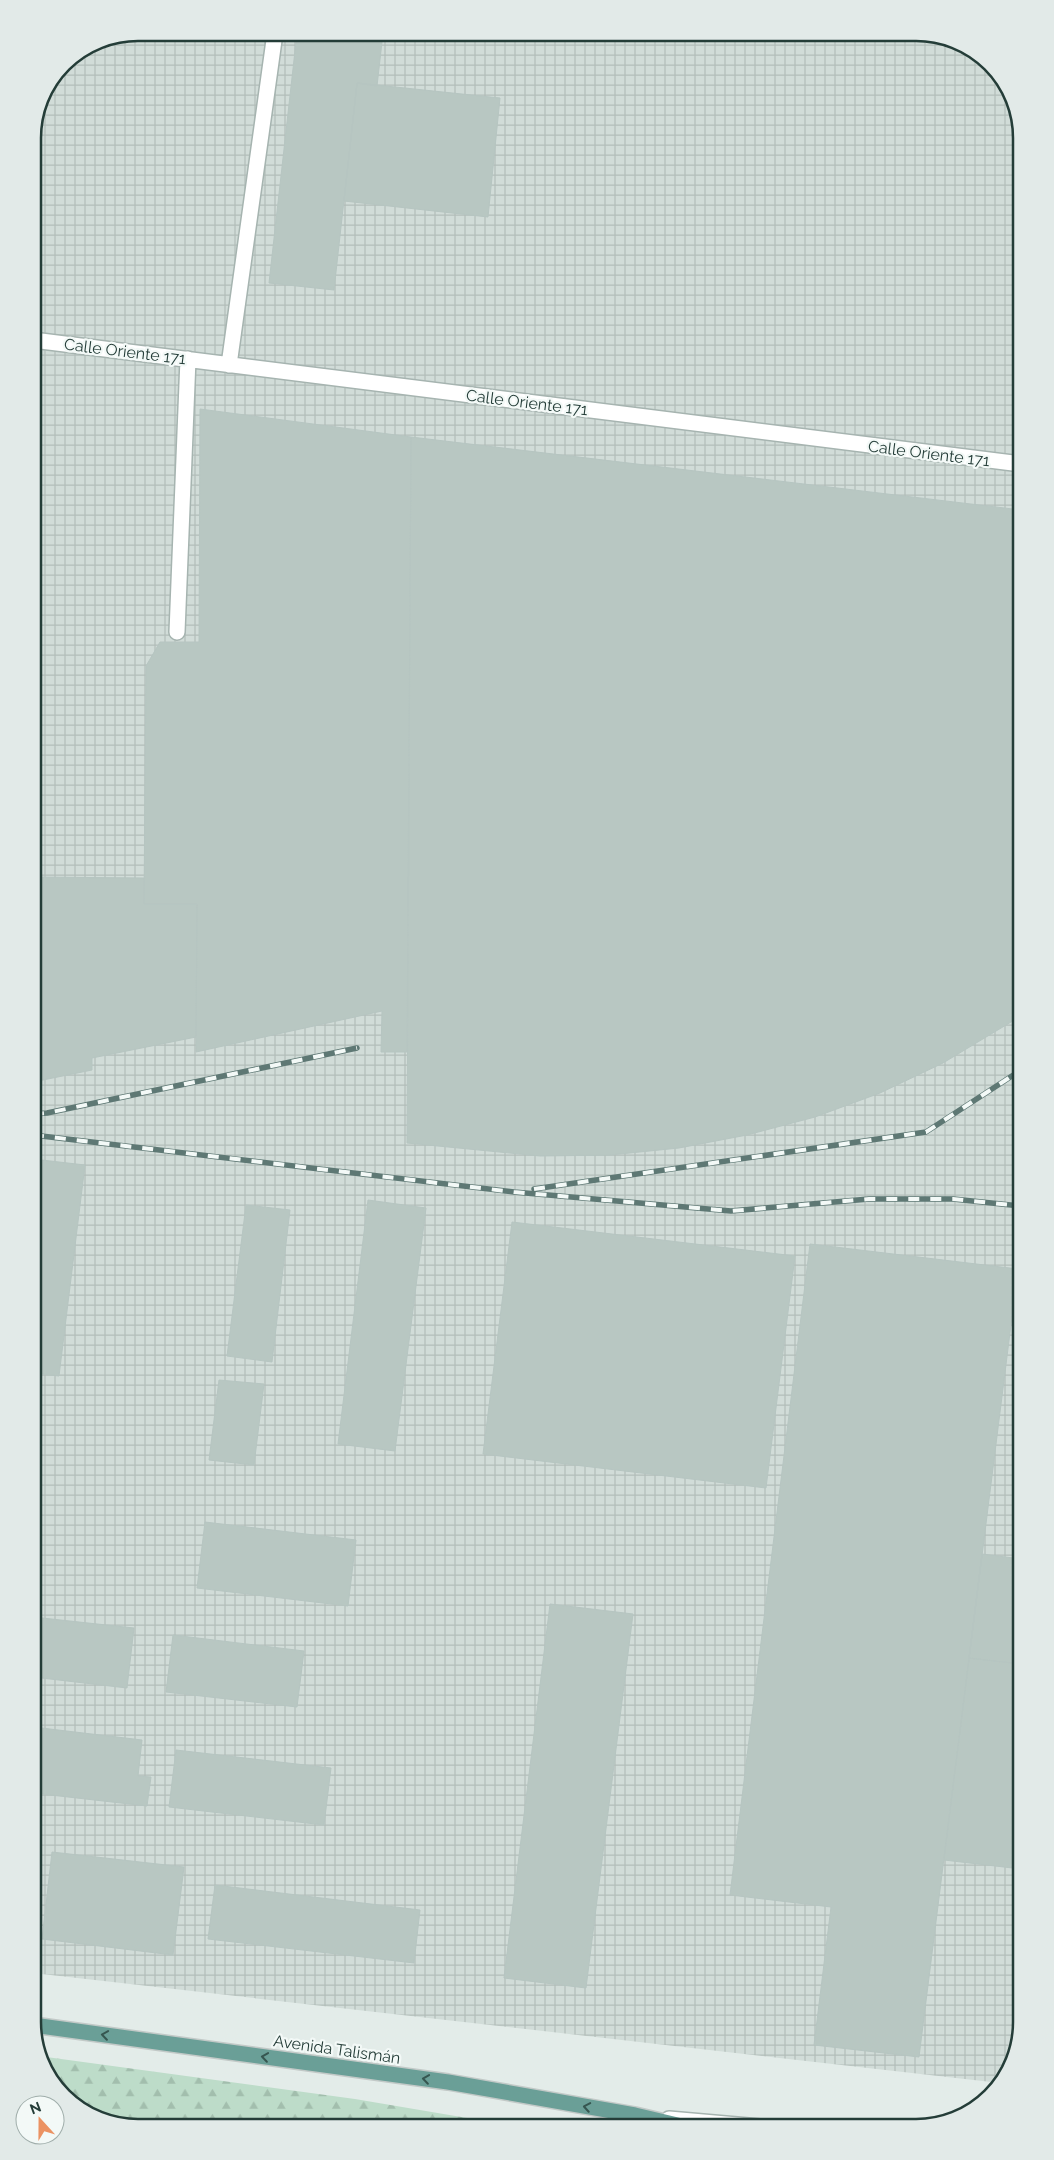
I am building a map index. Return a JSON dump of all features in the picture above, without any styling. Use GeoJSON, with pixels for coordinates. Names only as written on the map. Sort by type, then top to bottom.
{"type":"FeatureCollection","features":[{"type":"Feature","properties":{"kind":"main road","name":"Avenida Talismán"},"geometry":{"type":"LineString","coordinates":[[41,2026],[448,2082],[651,2119]]}},
{"type":"Feature","properties":{"kind":"street"},"geometry":{"type":"LineString","coordinates":[[229,365],[274,41]]}},
{"type":"Feature","properties":{"kind":"street","name":"Calle Oriente 171"},"geometry":{"type":"LineString","coordinates":[[41,341],[1013,463]]}},
{"type":"Feature","properties":{"kind":"street"},"geometry":{"type":"LineString","coordinates":[[177,632],[188,358]]}},
{"type":"Feature","properties":{"kind":"street","name":"Avenida Talismán"},"geometry":{"type":"LineString","coordinates":[[635,2115],[673,2119]]}},
{"type":"Feature","properties":{"kind":"shaded area"},"geometry":{"type":"Polygon","coordinates":[[[138,41],[922,41],[947,46],[959,51],[980,65],[993,79],[1008,107],[1013,138],[1013,2022],[1008,2053],[992,2082],[41,1974],[41,132],[51,95],[61,79],[74,65],[90,54],[107,46],[138,41]]]}},
{"type":"Feature","properties":{"kind":"green space"},"geometry":{"type":"Polygon","coordinates":[[[48,2057],[355,2099],[474,2119],[132,2119],[107,2114],[95,2109],[74,2095],[61,2081],[48,2057]]]}},
{"type":"Feature","properties":{"kind":"building"},"geometry":{"type":"Polygon","coordinates":[[[296,41],[382,41],[377,86],[357,83],[334,290],[269,283],[296,41]]]}},
{"type":"Feature","properties":{"kind":"building"},"geometry":{"type":"Polygon","coordinates":[[[357,83],[500,98],[488,217],[344,201],[357,83]]]}},
{"type":"Feature","properties":{"kind":"building"},"geometry":{"type":"Polygon","coordinates":[[[200,409],[411,437],[407,1052],[381,1052],[382,1011],[196,1052],[197,904],[144,904],[146,666],[160,642],[199,642],[200,409]]]}},
{"type":"Feature","properties":{"kind":"building"},"geometry":{"type":"Polygon","coordinates":[[[411,437],[1013,509],[1013,1021],[943,1063],[880,1093],[815,1117],[747,1135],[679,1148],[610,1155],[540,1156],[407,1143],[411,437]]]}},
{"type":"Feature","properties":{"kind":"building"},"geometry":{"type":"Polygon","coordinates":[[[41,877],[144,878],[144,904],[197,904],[196,1037],[92,1058],[92,1070],[41,1080],[41,877]]]}},
{"type":"Feature","properties":{"kind":"building"},"geometry":{"type":"Polygon","coordinates":[[[41,1160],[85,1165],[59,1376],[41,1374],[41,1160]]]}},
{"type":"Feature","properties":{"kind":"building"},"geometry":{"type":"Polygon","coordinates":[[[368,1200],[426,1208],[395,1451],[338,1444],[368,1200]]]}},
{"type":"Feature","properties":{"kind":"building"},"geometry":{"type":"Polygon","coordinates":[[[246,1205],[290,1210],[272,1362],[227,1356],[246,1205]]]}},
{"type":"Feature","properties":{"kind":"building"},"geometry":{"type":"Polygon","coordinates":[[[512,1222],[795,1256],[766,1488],[483,1454],[512,1222]]]}},
{"type":"Feature","properties":{"kind":"building"},"geometry":{"type":"Polygon","coordinates":[[[810,1244],[1013,1268],[1013,1309],[919,2057],[814,2045],[831,1907],[730,1895],[810,1244]]]}},
{"type":"Feature","properties":{"kind":"building"},"geometry":{"type":"Polygon","coordinates":[[[219,1380],[264,1384],[254,1465],[209,1460],[219,1380]]]}},
{"type":"Feature","properties":{"kind":"building"},"geometry":{"type":"Polygon","coordinates":[[[205,1522],[356,1540],[348,1606],[197,1588],[205,1522]]]}},
{"type":"Feature","properties":{"kind":"building"},"geometry":{"type":"Polygon","coordinates":[[[982,1554],[1013,1558],[1013,1663],[969,1658],[982,1554]]]}},
{"type":"Feature","properties":{"kind":"building"},"geometry":{"type":"Polygon","coordinates":[[[550,1604],[633,1614],[586,1988],[504,1978],[550,1604]]]}},
{"type":"Feature","properties":{"kind":"building"},"geometry":{"type":"Polygon","coordinates":[[[41,1618],[134,1628],[127,1688],[41,1678],[41,1618]]]}},
{"type":"Feature","properties":{"kind":"building"},"geometry":{"type":"Polygon","coordinates":[[[173,1635],[304,1651],[297,1707],[166,1692],[173,1635]]]}},
{"type":"Feature","properties":{"kind":"building"},"geometry":{"type":"Polygon","coordinates":[[[969,1658],[1013,1663],[1013,1868],[944,1860],[969,1658]]]}},
{"type":"Feature","properties":{"kind":"building"},"geometry":{"type":"Polygon","coordinates":[[[41,1728],[142,1740],[138,1776],[151,1777],[147,1806],[41,1794],[41,1728]]]}},
{"type":"Feature","properties":{"kind":"building"},"geometry":{"type":"Polygon","coordinates":[[[176,1750],[331,1768],[324,1825],[169,1807],[176,1750]]]}},
{"type":"Feature","properties":{"kind":"building"},"geometry":{"type":"Polygon","coordinates":[[[52,1852],[184,1867],[173,1955],[42,1939],[52,1852]]]}},
{"type":"Feature","properties":{"kind":"building"},"geometry":{"type":"Polygon","coordinates":[[[215,1885],[420,1910],[414,1963],[208,1939],[215,1885]]]}},
{"type":"Feature","properties":{"kind":"railway"},"geometry":{"type":"LineString","coordinates":[[41,1113],[357,1048]]}},
{"type":"Feature","properties":{"kind":"railway"},"geometry":{"type":"LineString","coordinates":[[534,1189],[926,1132],[1013,1075]]}},
{"type":"Feature","properties":{"kind":"railway"},"geometry":{"type":"LineString","coordinates":[[41,1136],[514,1192],[731,1211],[869,1199],[953,1199],[1013,1205]]}}]}
